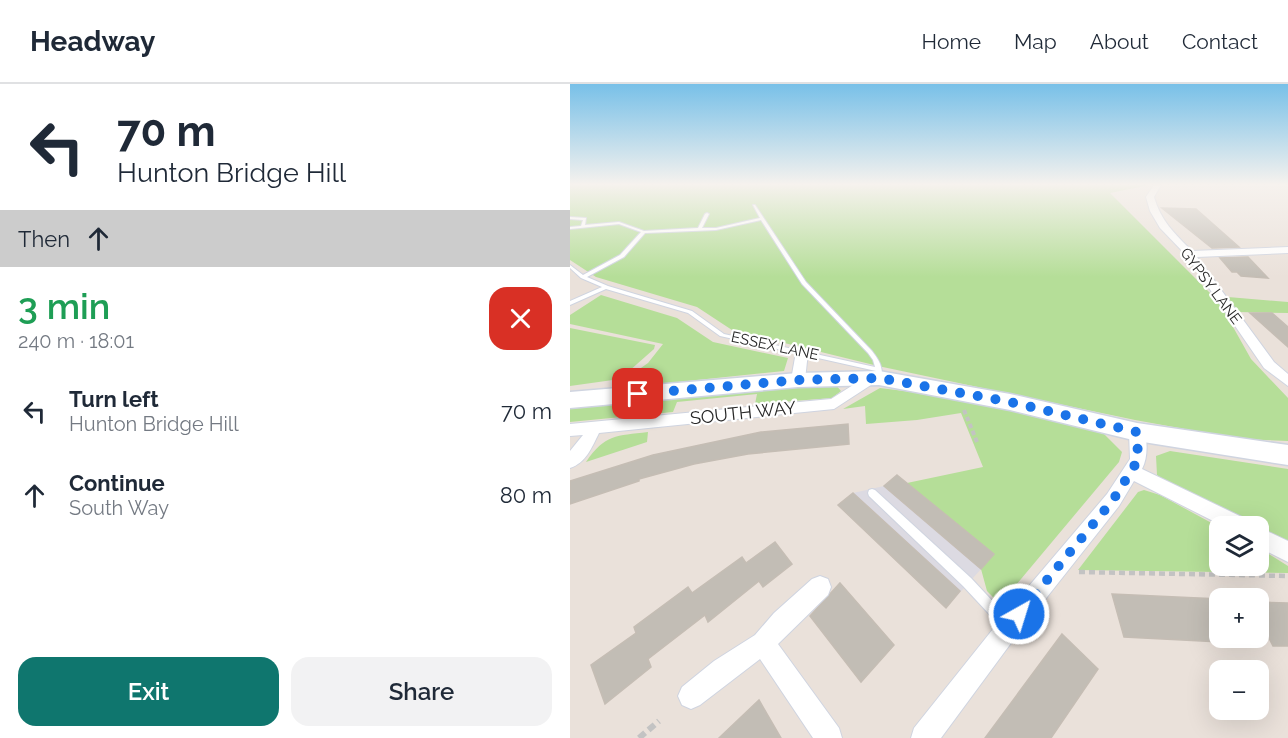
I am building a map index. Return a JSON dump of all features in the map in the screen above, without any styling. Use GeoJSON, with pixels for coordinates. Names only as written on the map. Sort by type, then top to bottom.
{"type":"FeatureCollection","features":[{"type":"Feature","properties":{"kind":"street","name":"GYPSY LANE"},"geometry":{"type":"LineString","coordinates":[[1156,216],[1157,220],[1190,254],[1269,365],[1288,381]]}},
{"type":"Feature","properties":{"kind":"street"},"geometry":{"type":"LineString","coordinates":[[1190,254],[1288,250]]}},
{"type":"Feature","properties":{"kind":"street"},"geometry":{"type":"LineString","coordinates":[[798,380],[802,352]]}},
{"type":"Feature","properties":{"kind":"street"},"geometry":{"type":"LineString","coordinates":[[881,376],[1010,402],[1137,432],[1288,455]]}},
{"type":"Feature","properties":{"kind":"street","name":"SOUTH WAY"},"geometry":{"type":"LineString","coordinates":[[570,400],[798,380],[881,376]]}},
{"type":"Feature","properties":{"kind":"street","name":"SOUTH WAY"},"geometry":{"type":"LineString","coordinates":[[570,430],[834,404],[881,376]]}},
{"type":"Feature","properties":{"kind":"street"},"geometry":{"type":"LineString","coordinates":[[570,461],[583,448],[594,428]]}},
{"type":"Feature","properties":{"kind":"street"},"geometry":{"type":"LineString","coordinates":[[924,738],[1009,627],[1113,500],[1138,460],[1137,432]]}},
{"type":"Feature","properties":{"kind":"street"},"geometry":{"type":"LineString","coordinates":[[1132,472],[1221,516]]}},
{"type":"Feature","properties":{"kind":"street"},"geometry":{"type":"LineString","coordinates":[[1269,542],[1288,552]]}},
{"type":"Feature","properties":{"kind":"street"},"geometry":{"type":"LineString","coordinates":[[691,696],[762,643],[782,621],[820,587]]}},
{"type":"Feature","properties":{"kind":"street"},"geometry":{"type":"LineString","coordinates":[[762,643],[829,738]]}},
{"type":"Feature","properties":{"kind":"lane"},"geometry":{"type":"LineString","coordinates":[[700,229],[706,216]]}},
{"type":"Feature","properties":{"kind":"lane"},"geometry":{"type":"LineString","coordinates":[[759,216],[804,283],[870,352],[876,360],[881,376]]}},
{"type":"Feature","properties":{"kind":"lane"},"geometry":{"type":"LineString","coordinates":[[570,218],[585,219],[584,226]]}},
{"type":"Feature","properties":{"kind":"lane"},"geometry":{"type":"LineString","coordinates":[[570,228],[619,223],[644,232],[716,229],[761,219]]}},
{"type":"Feature","properties":{"kind":"lane"},"geometry":{"type":"LineString","coordinates":[[583,277],[622,256],[644,232]]}},
{"type":"Feature","properties":{"kind":"lane","name":"ESSEX LANE"},"geometry":{"type":"LineString","coordinates":[[570,266],[583,277],[606,287],[690,312],[722,335],[802,352],[881,376]]}},
{"type":"Feature","properties":{"kind":"lane"},"geometry":{"type":"LineString","coordinates":[[570,303],[606,287]]}},
{"type":"Feature","properties":{"kind":"lane"},"geometry":{"type":"LineString","coordinates":[[872,493],[967,582],[1009,627]]}},
{"type":"Feature","properties":{"kind":"path"},"geometry":{"type":"LineString","coordinates":[[962,403],[977,441]]}},
{"type":"Feature","properties":{"kind":"path"},"geometry":{"type":"LineString","coordinates":[[1069,572],[1288,576]]}},
{"type":"Feature","properties":{"kind":"path"},"geometry":{"type":"LineString","coordinates":[[639,738],[659,721]]}},
{"type":"Feature","properties":{"kind":"shaded area"},"geometry":{"type":"Polygon","coordinates":[[[897,475],[981,569],[946,608],[838,505],[853,493],[884,486],[897,475]]]}},
{"type":"Feature","properties":{"kind":"green space"},"geometry":{"type":"Polygon","coordinates":[[[570,216],[1133,216],[1219,302],[1251,359],[1288,398],[1288,441],[1240,439],[1135,420],[878,366],[732,330],[697,307],[596,277],[570,260],[570,216]]]}},
{"type":"Feature","properties":{"kind":"green space"},"geometry":{"type":"Polygon","coordinates":[[[601,295],[677,318],[713,342],[788,358],[784,371],[611,389],[648,363],[663,344],[570,324],[570,315],[601,295]]]}},
{"type":"Feature","properties":{"kind":"green space"},"geometry":{"type":"Polygon","coordinates":[[[1228,297],[1288,302],[1288,313],[1237,312],[1228,297]]]}},
{"type":"Feature","properties":{"kind":"green space"},"geometry":{"type":"Polygon","coordinates":[[[570,328],[655,345],[654,349],[620,379],[570,386],[570,328]]]}},
{"type":"Feature","properties":{"kind":"green space"},"geometry":{"type":"Polygon","coordinates":[[[835,384],[841,391],[832,398],[755,404],[757,394],[677,402],[673,412],[570,422],[570,407],[835,384]]]}},
{"type":"Feature","properties":{"kind":"green space"},"geometry":{"type":"Polygon","coordinates":[[[880,388],[984,401],[994,406],[1104,434],[1122,452],[1119,462],[1000,604],[987,591],[981,569],[907,483],[983,467],[961,413],[917,420],[866,424],[865,406],[843,409],[880,388]]]}},
{"type":"Feature","properties":{"kind":"green space"},"geometry":{"type":"Polygon","coordinates":[[[648,432],[647,442],[586,462],[599,446],[612,438],[648,432]]]}},
{"type":"Feature","properties":{"kind":"green space"},"geometry":{"type":"Polygon","coordinates":[[[1170,451],[1288,469],[1288,546],[1269,536],[1269,516],[1233,516],[1163,480],[1157,475],[1156,456],[1170,451]]]}},
{"type":"Feature","properties":{"kind":"green space"},"geometry":{"type":"Polygon","coordinates":[[[1144,490],[1160,495],[1209,522],[1209,572],[1078,570],[1138,492],[1144,490]]]}},
{"type":"Feature","properties":{"kind":"green space"},"geometry":{"type":"Polygon","coordinates":[[[1269,554],[1288,566],[1288,573],[1269,573],[1269,554]]]}},
{"type":"Feature","properties":{"kind":"building"},"geometry":{"type":"Polygon","coordinates":[[[1171,216],[1203,216],[1239,247],[1212,248],[1171,216]]]}},
{"type":"Feature","properties":{"kind":"building"},"geometry":{"type":"Polygon","coordinates":[[[1248,257],[1268,278],[1241,276],[1237,272],[1232,272],[1220,258],[1248,257]]]}},
{"type":"Feature","properties":{"kind":"building"},"geometry":{"type":"Polygon","coordinates":[[[1250,313],[1272,313],[1288,327],[1288,347],[1250,313]]]}},
{"type":"Feature","properties":{"kind":"building"},"geometry":{"type":"Polygon","coordinates":[[[848,424],[849,444],[748,454],[694,464],[639,479],[639,481],[570,504],[570,481],[653,455],[761,432],[848,424]]]}},
{"type":"Feature","properties":{"kind":"building"},"geometry":{"type":"Polygon","coordinates":[[[897,475],[994,554],[981,569],[884,486],[897,475]]]}},
{"type":"Feature","properties":{"kind":"building"},"geometry":{"type":"Polygon","coordinates":[[[853,493],[960,591],[946,608],[838,505],[853,493]]]}},
{"type":"Feature","properties":{"kind":"building"},"geometry":{"type":"Polygon","coordinates":[[[775,542],[792,564],[763,587],[759,581],[708,622],[705,615],[648,659],[651,667],[605,704],[591,665],[636,633],[634,627],[688,587],[692,593],[742,557],[746,563],[775,542]]]}},
{"type":"Feature","properties":{"kind":"building"},"geometry":{"type":"Polygon","coordinates":[[[840,583],[894,645],[861,682],[810,616],[840,583]]]}},
{"type":"Feature","properties":{"kind":"building"},"geometry":{"type":"Polygon","coordinates":[[[1112,594],[1209,598],[1209,641],[1124,637],[1112,594]]]}},
{"type":"Feature","properties":{"kind":"building"},"geometry":{"type":"Polygon","coordinates":[[[1269,602],[1288,603],[1288,646],[1273,646],[1269,638],[1269,602]]]}},
{"type":"Feature","properties":{"kind":"building"},"geometry":{"type":"Polygon","coordinates":[[[1062,634],[1098,669],[1051,738],[985,738],[1062,634]]]}},
{"type":"Feature","properties":{"kind":"building"},"geometry":{"type":"Polygon","coordinates":[[[759,700],[781,738],[719,738],[759,700]]]}},
{"type":"Feature","properties":{"kind":"route"},"geometry":{"type":"LineString","coordinates":[[638,394],[798,380],[894,379],[1010,402],[1137,432],[1138,460],[1132,472],[1113,500],[1019,614]]}}]}
